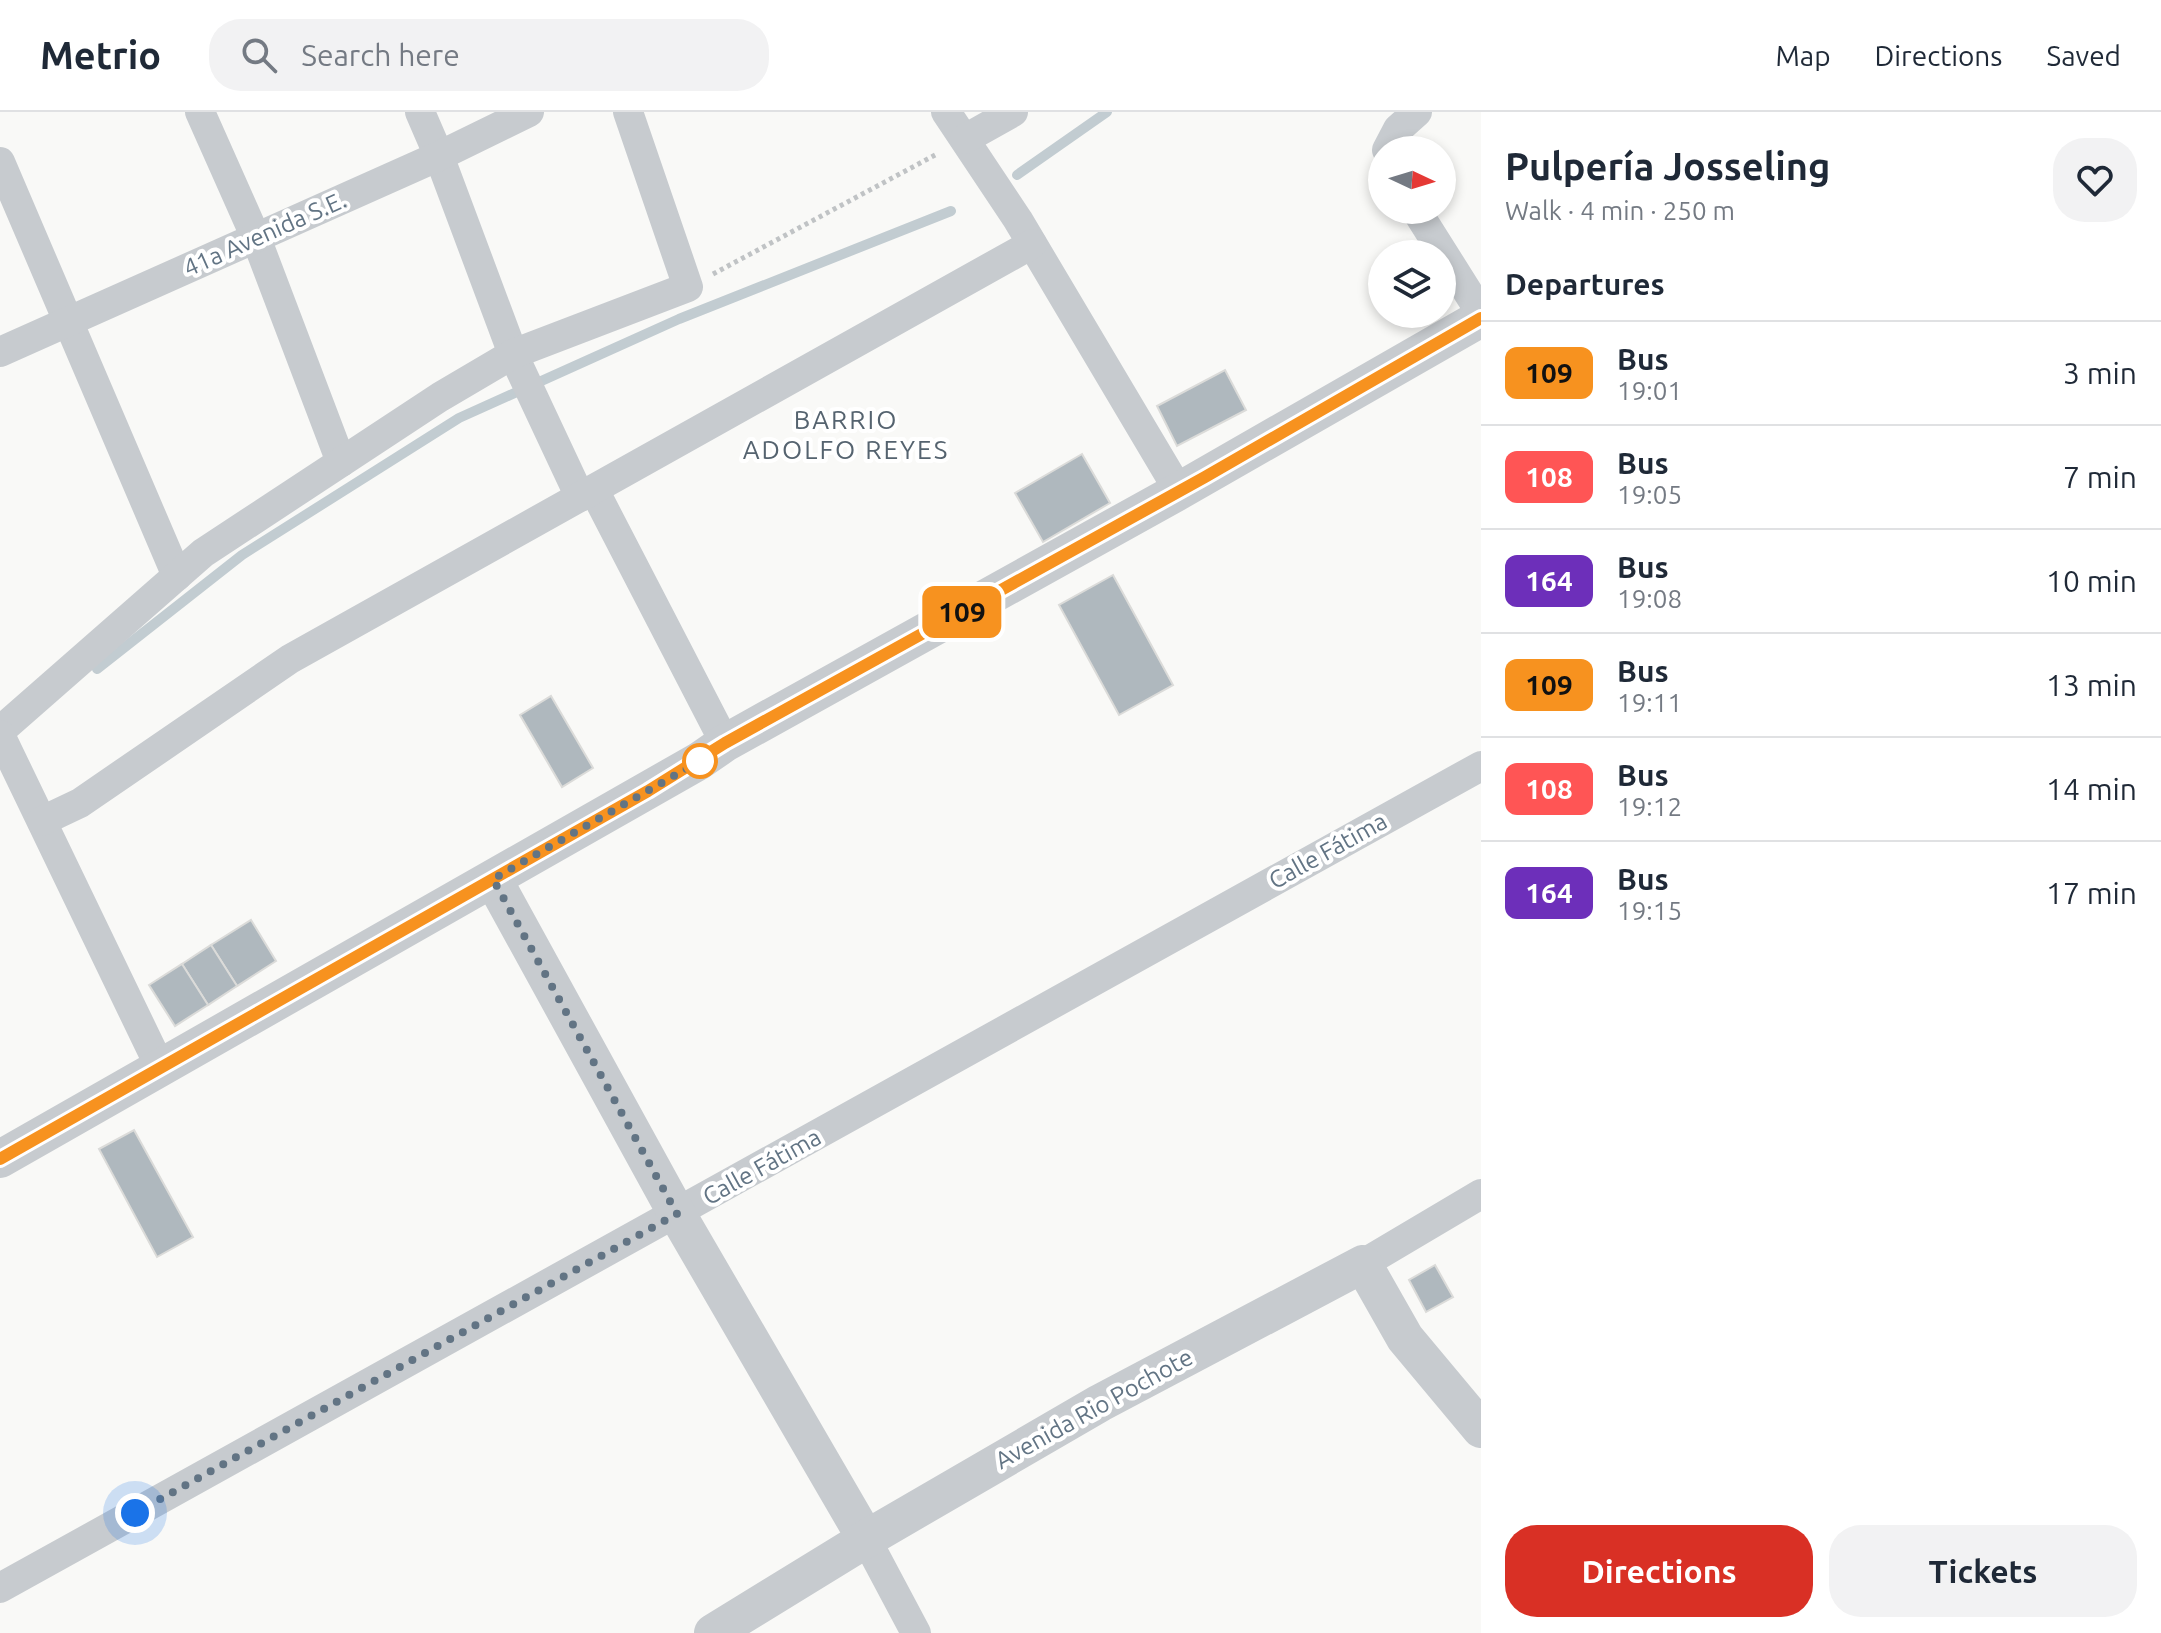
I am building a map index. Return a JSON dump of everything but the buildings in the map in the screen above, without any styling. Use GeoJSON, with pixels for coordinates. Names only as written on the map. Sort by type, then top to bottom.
{"type":"FeatureCollection","features":[{"type":"Feature","properties":{"kind":"street"},"geometry":{"type":"LineString","coordinates":[[200,112],[256,238],[341,462]]}},
{"type":"Feature","properties":{"kind":"street"},"geometry":{"type":"LineString","coordinates":[[420,112],[513,354],[725,743]]}},
{"type":"Feature","properties":{"kind":"street","name":"41a Avenida S.E."},"geometry":{"type":"LineString","coordinates":[[0,352],[439,156],[529,112]]}},
{"type":"Feature","properties":{"kind":"street"},"geometry":{"type":"LineString","coordinates":[[161,1069],[0,733],[203,553],[440,397],[513,354],[688,287],[628,112]]}},
{"type":"Feature","properties":{"kind":"street"},"geometry":{"type":"LineString","coordinates":[[946,112],[1032,244],[1179,491]]}},
{"type":"Feature","properties":{"kind":"street"},"geometry":{"type":"LineString","coordinates":[[965,139],[1013,112]]}},
{"type":"Feature","properties":{"kind":"street"},"geometry":{"type":"LineString","coordinates":[[1394,136],[1417,112]]}},
{"type":"Feature","properties":{"kind":"street"},"geometry":{"type":"LineString","coordinates":[[0,162],[177,576]]}},
{"type":"Feature","properties":{"kind":"street"},"geometry":{"type":"LineString","coordinates":[[0,1159],[699,761],[725,743],[1179,491],[1481,316],[1425,224]]}},
{"type":"Feature","properties":{"kind":"street"},"geometry":{"type":"LineString","coordinates":[[42,821],[80,803],[290,659],[1032,244]]}},
{"type":"Feature","properties":{"kind":"street","name":"Calle Fátima"},"geometry":{"type":"LineString","coordinates":[[0,1588],[1481,766]]}},
{"type":"Feature","properties":{"kind":"street"},"geometry":{"type":"LineString","coordinates":[[493,879],[677,1214],[866,1539],[916,1633]]}},
{"type":"Feature","properties":{"kind":"street","name":"Avenida Rio Pochote"},"geometry":{"type":"LineString","coordinates":[[713,1633],[866,1539],[1100,1403],[1363,1264],[1481,1194]]}},
{"type":"Feature","properties":{"kind":"street"},"geometry":{"type":"LineString","coordinates":[[1363,1264],[1405,1338],[1481,1429]]}},
{"type":"Feature","properties":{"kind":"path"},"geometry":{"type":"LineString","coordinates":[[688,287],[965,139]]}},
{"type":"Feature","properties":{"kind":"waterway"},"geometry":{"type":"LineString","coordinates":[[1017,175],[1107,112]]}},
{"type":"Feature","properties":{"kind":"waterway"},"geometry":{"type":"LineString","coordinates":[[97,669],[242,555],[459,418],[679,319],[951,211]]}},
{"type":"Feature","properties":{"kind":"bus line","name":"109"},"geometry":{"type":"LineString","coordinates":[[0,1159],[648,791],[725,743],[1205,477],[1481,318]]}},
{"type":"Feature","properties":{"kind":"district","name":"BARRIO ADOLFO REYES"},"geometry":{"type":"Point","coordinates":[846,435]}},
{"type":"Feature","properties":{"kind":"route"},"geometry":{"type":"LineString","coordinates":[[135,1513],[677,1214],[493,879],[700,761]]}}]}
